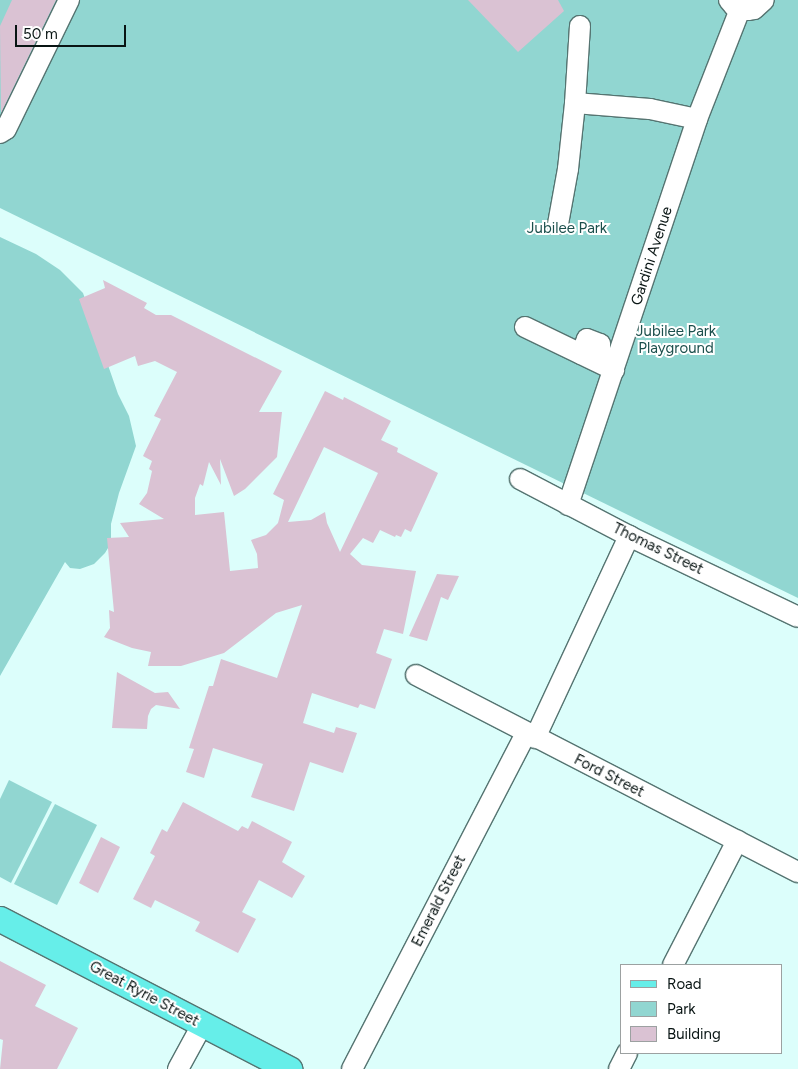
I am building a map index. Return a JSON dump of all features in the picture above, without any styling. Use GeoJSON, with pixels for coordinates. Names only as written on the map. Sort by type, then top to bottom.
{"type":"FeatureCollection","features":[{"type":"Feature","properties":{"kind":"main road","name":"Great Ryrie Street"},"geometry":{"type":"LineString","coordinates":[[0,919],[289,1069]]}},
{"type":"Feature","properties":{"kind":"street"},"geometry":{"type":"LineString","coordinates":[[0,133],[6,129],[69,0]]}},
{"type":"Feature","properties":{"kind":"street"},"geometry":{"type":"LineString","coordinates":[[735,4],[754,9],[765,0]]}},
{"type":"Feature","properties":{"kind":"street","name":"Gardini Avenue"},"geometry":{"type":"LineString","coordinates":[[568,505],[607,366],[697,119],[735,4]]}},
{"type":"Feature","properties":{"kind":"street"},"geometry":{"type":"LineString","coordinates":[[558,224],[568,168],[575,103],[580,26]]}},
{"type":"Feature","properties":{"kind":"street"},"geometry":{"type":"LineString","coordinates":[[575,103],[650,109],[697,119]]}},
{"type":"Feature","properties":{"kind":"street"},"geometry":{"type":"LineString","coordinates":[[525,327],[607,366]]}},
{"type":"Feature","properties":{"kind":"street","name":"Thomas Street"},"geometry":{"type":"LineString","coordinates":[[520,479],[629,536],[798,617]]}},
{"type":"Feature","properties":{"kind":"street","name":"Emerald Street"},"geometry":{"type":"LineString","coordinates":[[352,1069],[530,735],[629,536]]}},
{"type":"Feature","properties":{"kind":"street","name":"Ford Street"},"geometry":{"type":"LineString","coordinates":[[418,677],[798,872]]}},
{"type":"Feature","properties":{"kind":"street"},"geometry":{"type":"LineString","coordinates":[[674,964],[737,841]]}},
{"type":"Feature","properties":{"kind":"street"},"geometry":{"type":"LineString","coordinates":[[178,1069],[202,1024]]}},
{"type":"Feature","properties":{"kind":"street"},"geometry":{"type":"LineString","coordinates":[[619,1069],[626,1054]]}},
{"type":"Feature","properties":{"kind":"green space","name":"Jubilee Park"},"geometry":{"type":"Polygon","coordinates":[[[0,0],[798,0],[798,598],[0,208],[0,0]]]}},
{"type":"Feature","properties":{"kind":"green space"},"geometry":{"type":"Polygon","coordinates":[[[0,237],[36,254],[60,270],[83,293],[118,394],[129,416],[136,446],[119,493],[111,524],[111,543],[105,553],[94,564],[80,569],[70,568],[65,562],[0,676],[0,237]]]}},
{"type":"Feature","properties":{"kind":"green space"},"geometry":{"type":"Polygon","coordinates":[[[9,780],[52,802],[11,883],[0,877],[0,799],[9,780]]]}},
{"type":"Feature","properties":{"kind":"green space"},"geometry":{"type":"Polygon","coordinates":[[[55,804],[97,825],[57,905],[14,884],[55,804]]]}},
{"type":"Feature","properties":{"kind":"building"},"geometry":{"type":"Polygon","coordinates":[[[12,0],[56,0],[1,113],[0,26],[12,0]]]}},
{"type":"Feature","properties":{"kind":"building"},"geometry":{"type":"Polygon","coordinates":[[[468,0],[558,0],[564,11],[518,52],[468,0]]]}},
{"type":"Feature","properties":{"kind":"building"},"geometry":{"type":"Polygon","coordinates":[[[103,280],[147,303],[144,308],[156,315],[171,315],[282,371],[259,412],[282,412],[277,457],[245,489],[234,496],[220,459],[221,485],[209,462],[203,486],[200,484],[195,498],[195,515],[224,512],[230,571],[258,568],[257,554],[251,540],[266,535],[278,523],[284,500],[273,494],[325,391],[343,400],[344,397],[391,421],[381,440],[398,448],[397,452],[438,473],[411,532],[405,529],[401,537],[396,535],[395,537],[380,530],[373,543],[363,538],[350,554],[362,565],[416,571],[403,634],[384,629],[376,653],[392,659],[375,709],[360,704],[358,708],[312,693],[303,723],[334,733],[336,727],[357,733],[343,773],[310,762],[294,811],[251,797],[263,764],[213,748],[204,778],[186,772],[194,749],[189,748],[209,686],[213,686],[221,659],[277,678],[302,605],[276,613],[224,653],[181,666],[148,666],[151,652],[132,648],[104,637],[110,628],[109,610],[114,612],[107,538],[129,537],[120,523],[164,519],[139,504],[147,493],[152,471],[149,469],[152,461],[143,456],[161,419],[154,416],[177,372],[155,361],[138,366],[135,356],[104,369],[79,299],[105,288],[103,280]],[[324,447],[288,522],[311,520],[325,512],[327,523],[340,552],[378,473],[324,447]]]}},
{"type":"Feature","properties":{"kind":"building"},"geometry":{"type":"Polygon","coordinates":[[[437,574],[459,576],[448,600],[441,597],[427,641],[409,636],[437,574]]]}},
{"type":"Feature","properties":{"kind":"building"},"geometry":{"type":"Polygon","coordinates":[[[117,672],[155,693],[168,692],[180,709],[156,705],[151,709],[148,716],[147,729],[112,728],[117,672]]]}},
{"type":"Feature","properties":{"kind":"building"},"geometry":{"type":"Polygon","coordinates":[[[183,802],[238,831],[242,826],[248,829],[252,821],[292,842],[282,862],[305,876],[292,898],[259,880],[242,912],[256,919],[238,953],[195,931],[200,922],[155,900],[151,908],[133,899],[155,856],[150,853],[162,829],[167,832],[183,802]]]}},
{"type":"Feature","properties":{"kind":"building"},"geometry":{"type":"Polygon","coordinates":[[[101,837],[120,847],[98,893],[79,883],[101,837]]]}},
{"type":"Feature","properties":{"kind":"building"},"geometry":{"type":"Polygon","coordinates":[[[0,961],[46,985],[35,1006],[78,1028],[57,1069],[0,1069],[3,1040],[0,1039],[0,961]]]}},
{"type":"Feature","properties":{"kind":"park label","name":"Jubilee Park Playground"},"geometry":{"type":"Point","coordinates":[676,340]}}]}
